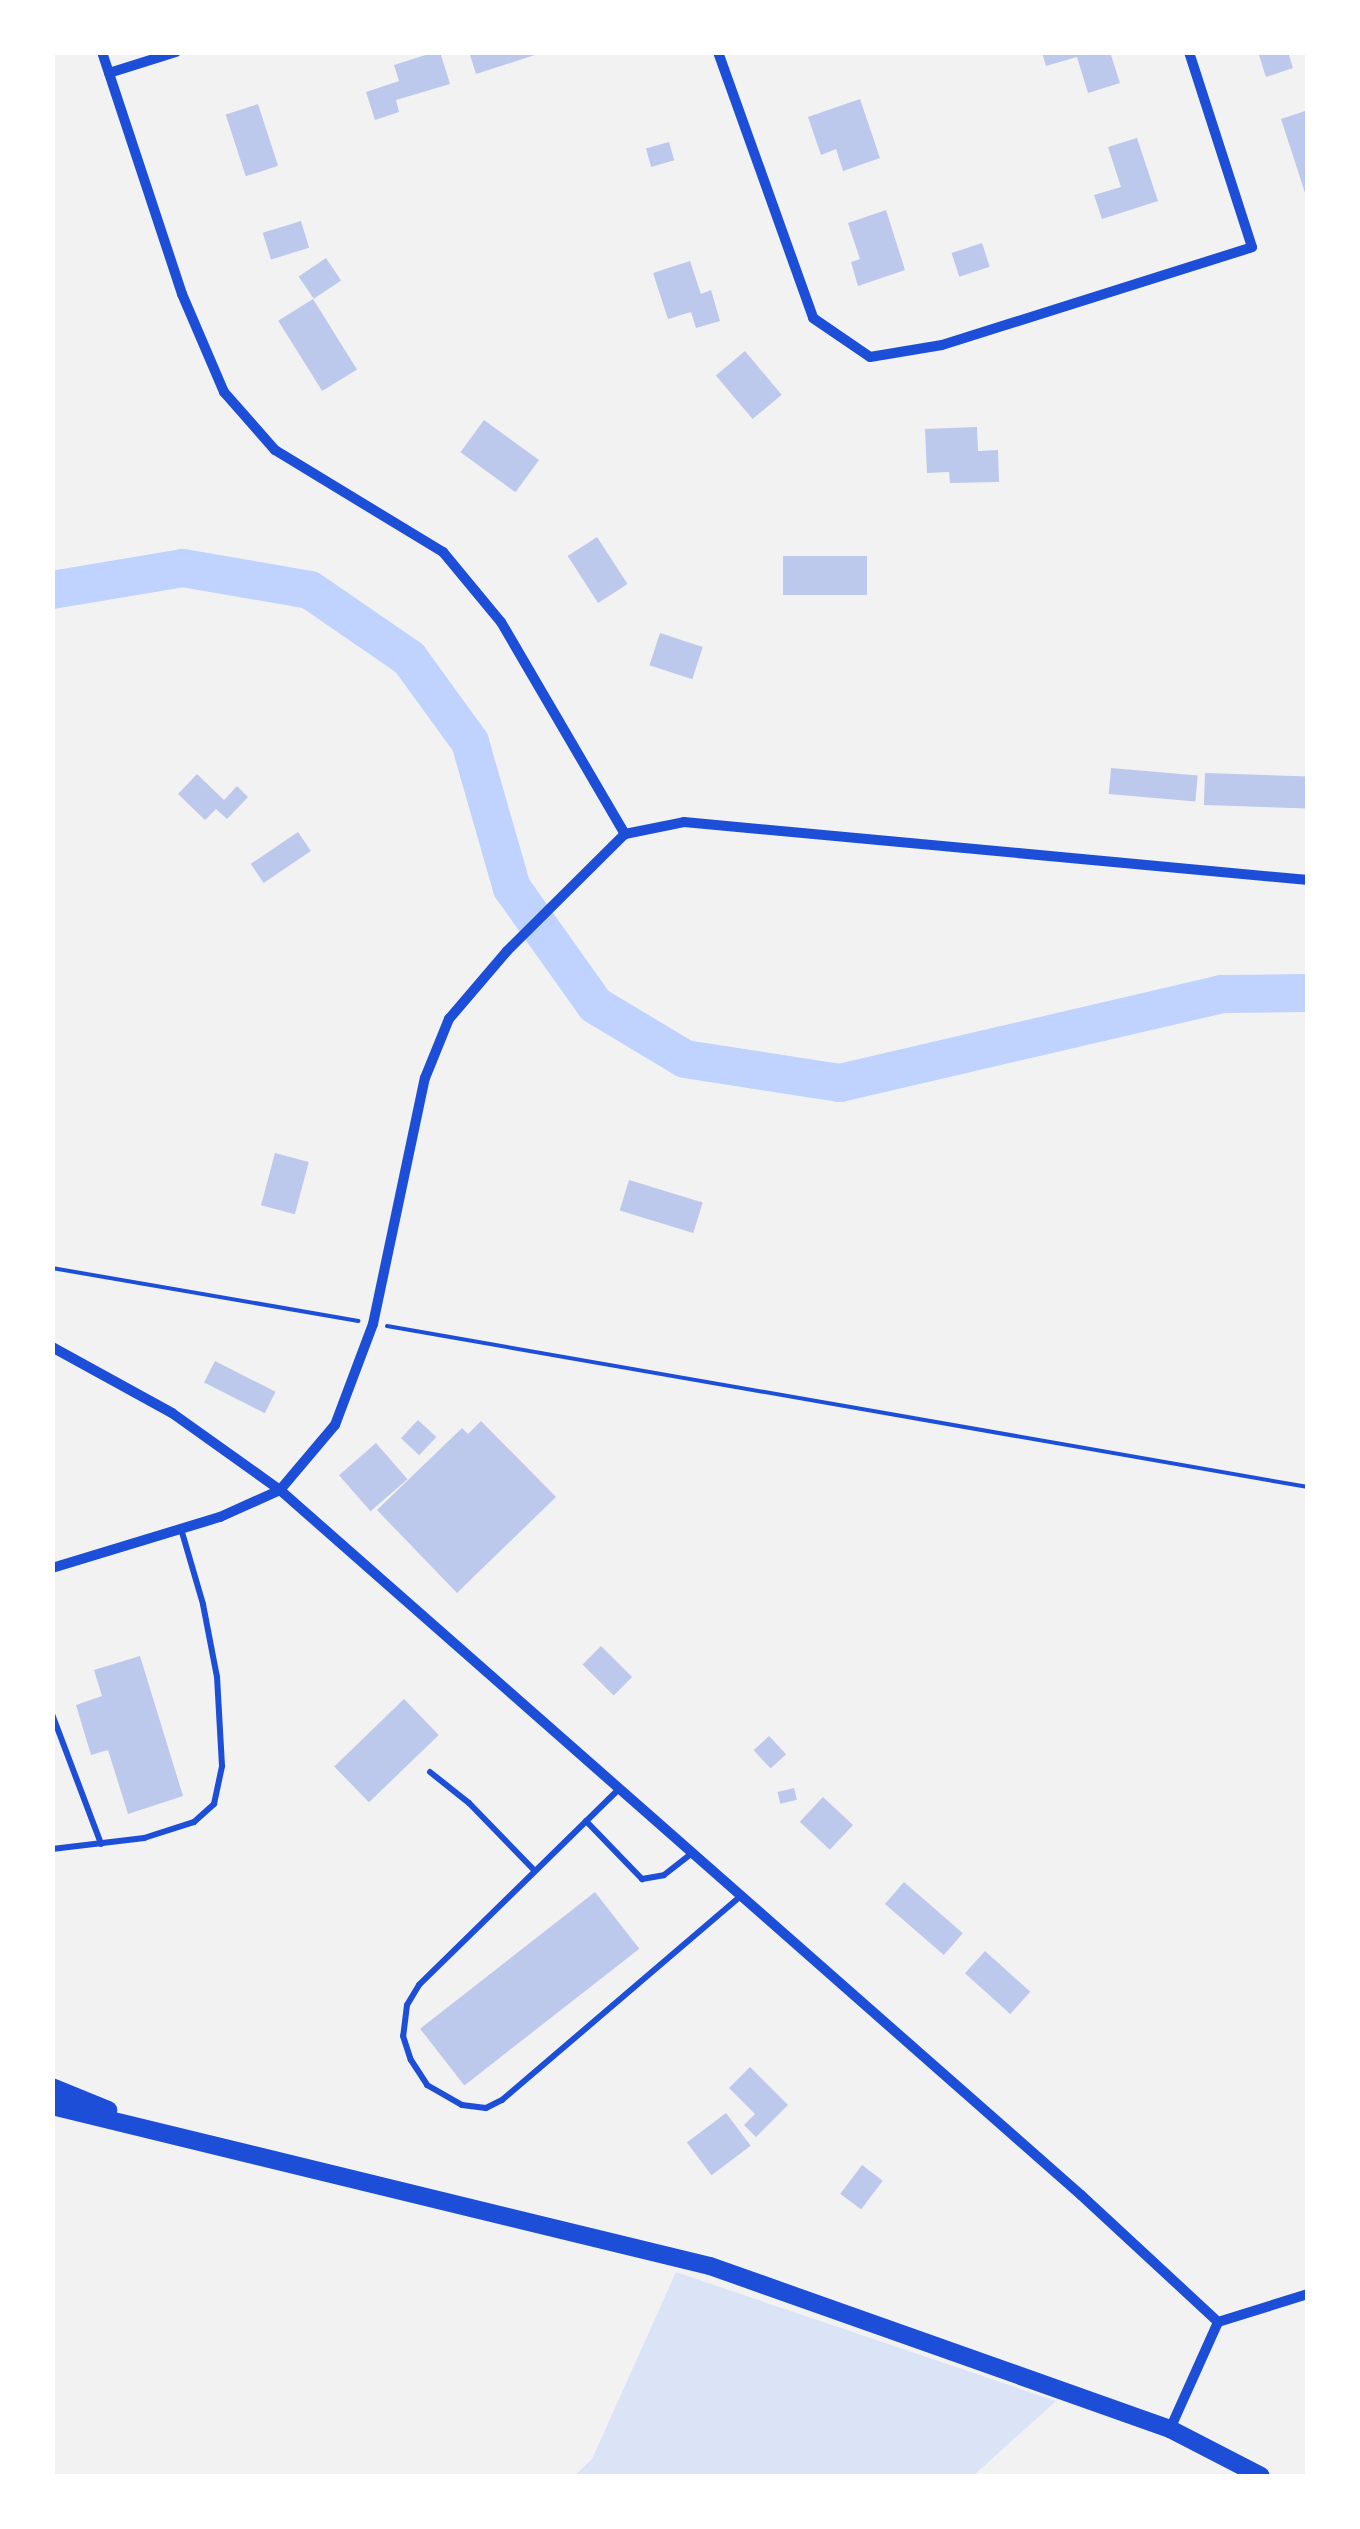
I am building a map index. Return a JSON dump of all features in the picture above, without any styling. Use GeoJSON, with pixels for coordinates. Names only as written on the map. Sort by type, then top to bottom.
{"type":"FeatureCollection","features":[{"type":"Feature","properties":{"kind":"main road"},"geometry":{"type":"LineString","coordinates":[[52,2088],[160,2130]]}},
{"type":"Feature","properties":{"kind":"main road"},"geometry":{"type":"LineString","coordinates":[[52,2106],[710,2266],[1170,2430],[1261,2476]]}},
{"type":"Feature","properties":{"kind":"street"},"geometry":{"type":"LineString","coordinates":[[102,52],[182,294],[224,392],[276,450],[443,552],[501,622],[624,834]]}},
{"type":"Feature","properties":{"kind":"street"},"geometry":{"type":"LineString","coordinates":[[108,73],[176,52]]}},
{"type":"Feature","properties":{"kind":"street"},"geometry":{"type":"LineString","coordinates":[[718,52],[813,318],[870,357],[942,345],[1252,247],[1189,52]]}},
{"type":"Feature","properties":{"kind":"street"},"geometry":{"type":"LineString","coordinates":[[52,1568],[181,1528],[280,1490],[335,1425],[373,1324],[426,1078],[449,1019],[507,950],[590,873],[624,834],[684,822],[1308,880]]}},
{"type":"Feature","properties":{"kind":"street"},"geometry":{"type":"LineString","coordinates":[[52,1347],[172,1414],[280,1490],[1082,2194],[1218,2322]]}},
{"type":"Feature","properties":{"kind":"street"},"geometry":{"type":"LineString","coordinates":[[1170,2430],[1218,2322],[1308,2294]]}},
{"type":"Feature","properties":{"kind":"lane"},"geometry":{"type":"LineString","coordinates":[[52,1849],[101,1845],[194,1822],[214,1804],[222,1766],[216,1677],[203,1604],[181,1528]]}},
{"type":"Feature","properties":{"kind":"lane"},"geometry":{"type":"LineString","coordinates":[[52,1714],[101,1845]]}},
{"type":"Feature","properties":{"kind":"lane"},"geometry":{"type":"LineString","coordinates":[[430,1772],[469,1803],[535,1870]]}},
{"type":"Feature","properties":{"kind":"lane"},"geometry":{"type":"LineString","coordinates":[[620,1788],[419,1985],[407,2005],[403,2036],[411,2060],[428,2086],[462,2106],[486,2108],[502,2100],[742,1896]]}},
{"type":"Feature","properties":{"kind":"lane"},"geometry":{"type":"LineString","coordinates":[[586,1821],[642,1879],[664,1875],[693,1852]]}},
{"type":"Feature","properties":{"kind":"path"},"geometry":{"type":"LineString","coordinates":[[52,1268],[1308,1487]]}},
{"type":"Feature","properties":{"kind":"shaded area"},"geometry":{"type":"Polygon","coordinates":[[[676,2272],[1056,2401],[973,2476],[574,2476],[592,2459],[676,2272]]]}},
{"type":"Feature","properties":{"kind":"building"},"geometry":{"type":"Polygon","coordinates":[[[440,52],[450,84],[396,100],[399,112],[375,120],[366,92],[399,81],[394,65],[440,52]]]}},
{"type":"Feature","properties":{"kind":"building"},"geometry":{"type":"Polygon","coordinates":[[[469,52],[541,52],[541,53],[476,74],[469,52]]]}},
{"type":"Feature","properties":{"kind":"building"},"geometry":{"type":"Polygon","coordinates":[[[1042,52],[1110,52],[1120,83],[1088,93],[1077,57],[1046,66],[1042,52]]]}},
{"type":"Feature","properties":{"kind":"building"},"geometry":{"type":"Polygon","coordinates":[[[1258,52],[1288,52],[1293,68],[1266,77],[1258,52]]]}},
{"type":"Feature","properties":{"kind":"building"},"geometry":{"type":"Polygon","coordinates":[[[860,99],[880,158],[843,171],[836,149],[821,155],[808,117],[860,99]]]}},
{"type":"Feature","properties":{"kind":"building"},"geometry":{"type":"Polygon","coordinates":[[[258,104],[278,166],[246,176],[226,115],[258,104]]]}},
{"type":"Feature","properties":{"kind":"building"},"geometry":{"type":"Polygon","coordinates":[[[1308,110],[1308,199],[1307,199],[1281,119],[1308,110]]]}},
{"type":"Feature","properties":{"kind":"building"},"geometry":{"type":"Polygon","coordinates":[[[1137,138],[1158,201],[1102,219],[1094,195],[1121,187],[1108,147],[1137,138]]]}},
{"type":"Feature","properties":{"kind":"building"},"geometry":{"type":"Polygon","coordinates":[[[669,142],[674,160],[651,167],[646,149],[669,142]]]}},
{"type":"Feature","properties":{"kind":"building"},"geometry":{"type":"Polygon","coordinates":[[[886,210],[905,270],[858,286],[851,262],[860,259],[848,223],[886,210]]]}},
{"type":"Feature","properties":{"kind":"building"},"geometry":{"type":"Polygon","coordinates":[[[301,221],[309,248],[271,259],[263,233],[301,221]]]}},
{"type":"Feature","properties":{"kind":"building"},"geometry":{"type":"Polygon","coordinates":[[[982,243],[990,267],[959,277],[952,253],[982,243]]]}},
{"type":"Feature","properties":{"kind":"building"},"geometry":{"type":"Polygon","coordinates":[[[326,258],[341,280],[314,299],[299,276],[326,258]]]}},
{"type":"Feature","properties":{"kind":"building"},"geometry":{"type":"Polygon","coordinates":[[[690,261],[701,294],[711,290],[720,321],[696,328],[691,312],[668,319],[653,273],[690,261]]]}},
{"type":"Feature","properties":{"kind":"building"},"geometry":{"type":"Polygon","coordinates":[[[313,299],[357,369],[322,391],[278,321],[313,299]]]}},
{"type":"Feature","properties":{"kind":"building"},"geometry":{"type":"Polygon","coordinates":[[[745,351],[782,395],[753,419],[716,375],[745,351]]]}},
{"type":"Feature","properties":{"kind":"building"},"geometry":{"type":"Polygon","coordinates":[[[484,420],[539,460],[516,492],[460,452],[484,420]]]}},
{"type":"Feature","properties":{"kind":"building"},"geometry":{"type":"Polygon","coordinates":[[[977,427],[978,451],[998,450],[999,482],[950,483],[949,472],[927,473],[925,429],[977,427]]]}},
{"type":"Feature","properties":{"kind":"building"},"geometry":{"type":"Polygon","coordinates":[[[597,537],[627,584],[598,603],[568,556],[597,537]]]}},
{"type":"Feature","properties":{"kind":"building"},"geometry":{"type":"Polygon","coordinates":[[[783,556],[867,556],[867,595],[783,595],[783,556]]]}},
{"type":"Feature","properties":{"kind":"building"},"geometry":{"type":"Polygon","coordinates":[[[660,633],[703,647],[692,679],[649,665],[660,633]]]}},
{"type":"Feature","properties":{"kind":"building"},"geometry":{"type":"Polygon","coordinates":[[[1111,768],[1198,776],[1195,801],[1109,794],[1111,768]]]}},
{"type":"Feature","properties":{"kind":"building"},"geometry":{"type":"Polygon","coordinates":[[[1205,773],[1308,777],[1307,809],[1204,805],[1205,773]]]}},
{"type":"Feature","properties":{"kind":"building"},"geometry":{"type":"Polygon","coordinates":[[[197,774],[224,800],[237,786],[248,797],[227,819],[216,809],[205,820],[178,794],[197,774]]]}},
{"type":"Feature","properties":{"kind":"building"},"geometry":{"type":"Polygon","coordinates":[[[298,832],[311,851],[264,883],[251,864],[298,832]]]}},
{"type":"Feature","properties":{"kind":"building"},"geometry":{"type":"Polygon","coordinates":[[[275,1153],[309,1162],[295,1214],[261,1205],[275,1153]]]}},
{"type":"Feature","properties":{"kind":"building"},"geometry":{"type":"Polygon","coordinates":[[[629,1180],[703,1203],[693,1233],[620,1211],[629,1180]]]}},
{"type":"Feature","properties":{"kind":"building"},"geometry":{"type":"Polygon","coordinates":[[[215,1361],[276,1392],[265,1413],[204,1382],[215,1361]]]}},
{"type":"Feature","properties":{"kind":"building"},"geometry":{"type":"Polygon","coordinates":[[[418,1420],[436,1437],[419,1455],[401,1438],[418,1420]]]}},
{"type":"Feature","properties":{"kind":"building"},"geometry":{"type":"Polygon","coordinates":[[[481,1421],[556,1497],[457,1593],[377,1510],[462,1428],[468,1434],[481,1421]]]}},
{"type":"Feature","properties":{"kind":"building"},"geometry":{"type":"Polygon","coordinates":[[[376,1443],[407,1479],[371,1511],[339,1475],[376,1443]]]}},
{"type":"Feature","properties":{"kind":"building"},"geometry":{"type":"Polygon","coordinates":[[[601,1646],[632,1677],[614,1695],[583,1664],[601,1646]]]}},
{"type":"Feature","properties":{"kind":"building"},"geometry":{"type":"Polygon","coordinates":[[[140,1656],[183,1796],[128,1814],[108,1750],[91,1755],[76,1705],[102,1696],[94,1670],[140,1656]]]}},
{"type":"Feature","properties":{"kind":"building"},"geometry":{"type":"Polygon","coordinates":[[[404,1699],[439,1735],[369,1802],[334,1766],[404,1699]]]}},
{"type":"Feature","properties":{"kind":"building"},"geometry":{"type":"Polygon","coordinates":[[[769,1736],[786,1754],[771,1769],[754,1750],[769,1736]]]}},
{"type":"Feature","properties":{"kind":"building"},"geometry":{"type":"Polygon","coordinates":[[[794,1788],[797,1800],[780,1804],[778,1792],[794,1788]]]}},
{"type":"Feature","properties":{"kind":"building"},"geometry":{"type":"Polygon","coordinates":[[[823,1797],[853,1825],[830,1850],[800,1822],[823,1797]]]}},
{"type":"Feature","properties":{"kind":"building"},"geometry":{"type":"Polygon","coordinates":[[[904,1882],[963,1933],[944,1955],[885,1904],[904,1882]]]}},
{"type":"Feature","properties":{"kind":"building"},"geometry":{"type":"Polygon","coordinates":[[[595,1892],[639,1949],[464,2085],[420,2029],[595,1892]]]}},
{"type":"Feature","properties":{"kind":"building"},"geometry":{"type":"Polygon","coordinates":[[[985,1951],[1030,1992],[1010,2014],[965,1973],[985,1951]]]}},
{"type":"Feature","properties":{"kind":"building"},"geometry":{"type":"Polygon","coordinates":[[[750,2067],[788,2105],[756,2137],[744,2125],[755,2114],[729,2088],[750,2067]]]}},
{"type":"Feature","properties":{"kind":"building"},"geometry":{"type":"Polygon","coordinates":[[[726,2113],[751,2146],[712,2175],[687,2142],[726,2113]]]}},
{"type":"Feature","properties":{"kind":"building"},"geometry":{"type":"Polygon","coordinates":[[[862,2165],[883,2181],[861,2209],[840,2194],[862,2165]]]}},
{"type":"Feature","properties":{"kind":"waterway"},"geometry":{"type":"LineString","coordinates":[[52,590],[183,568],[310,590],[409,658],[470,742],[512,888],[595,1005],[685,1059],[840,1083],[1221,994],[1308,993]]}}]}
